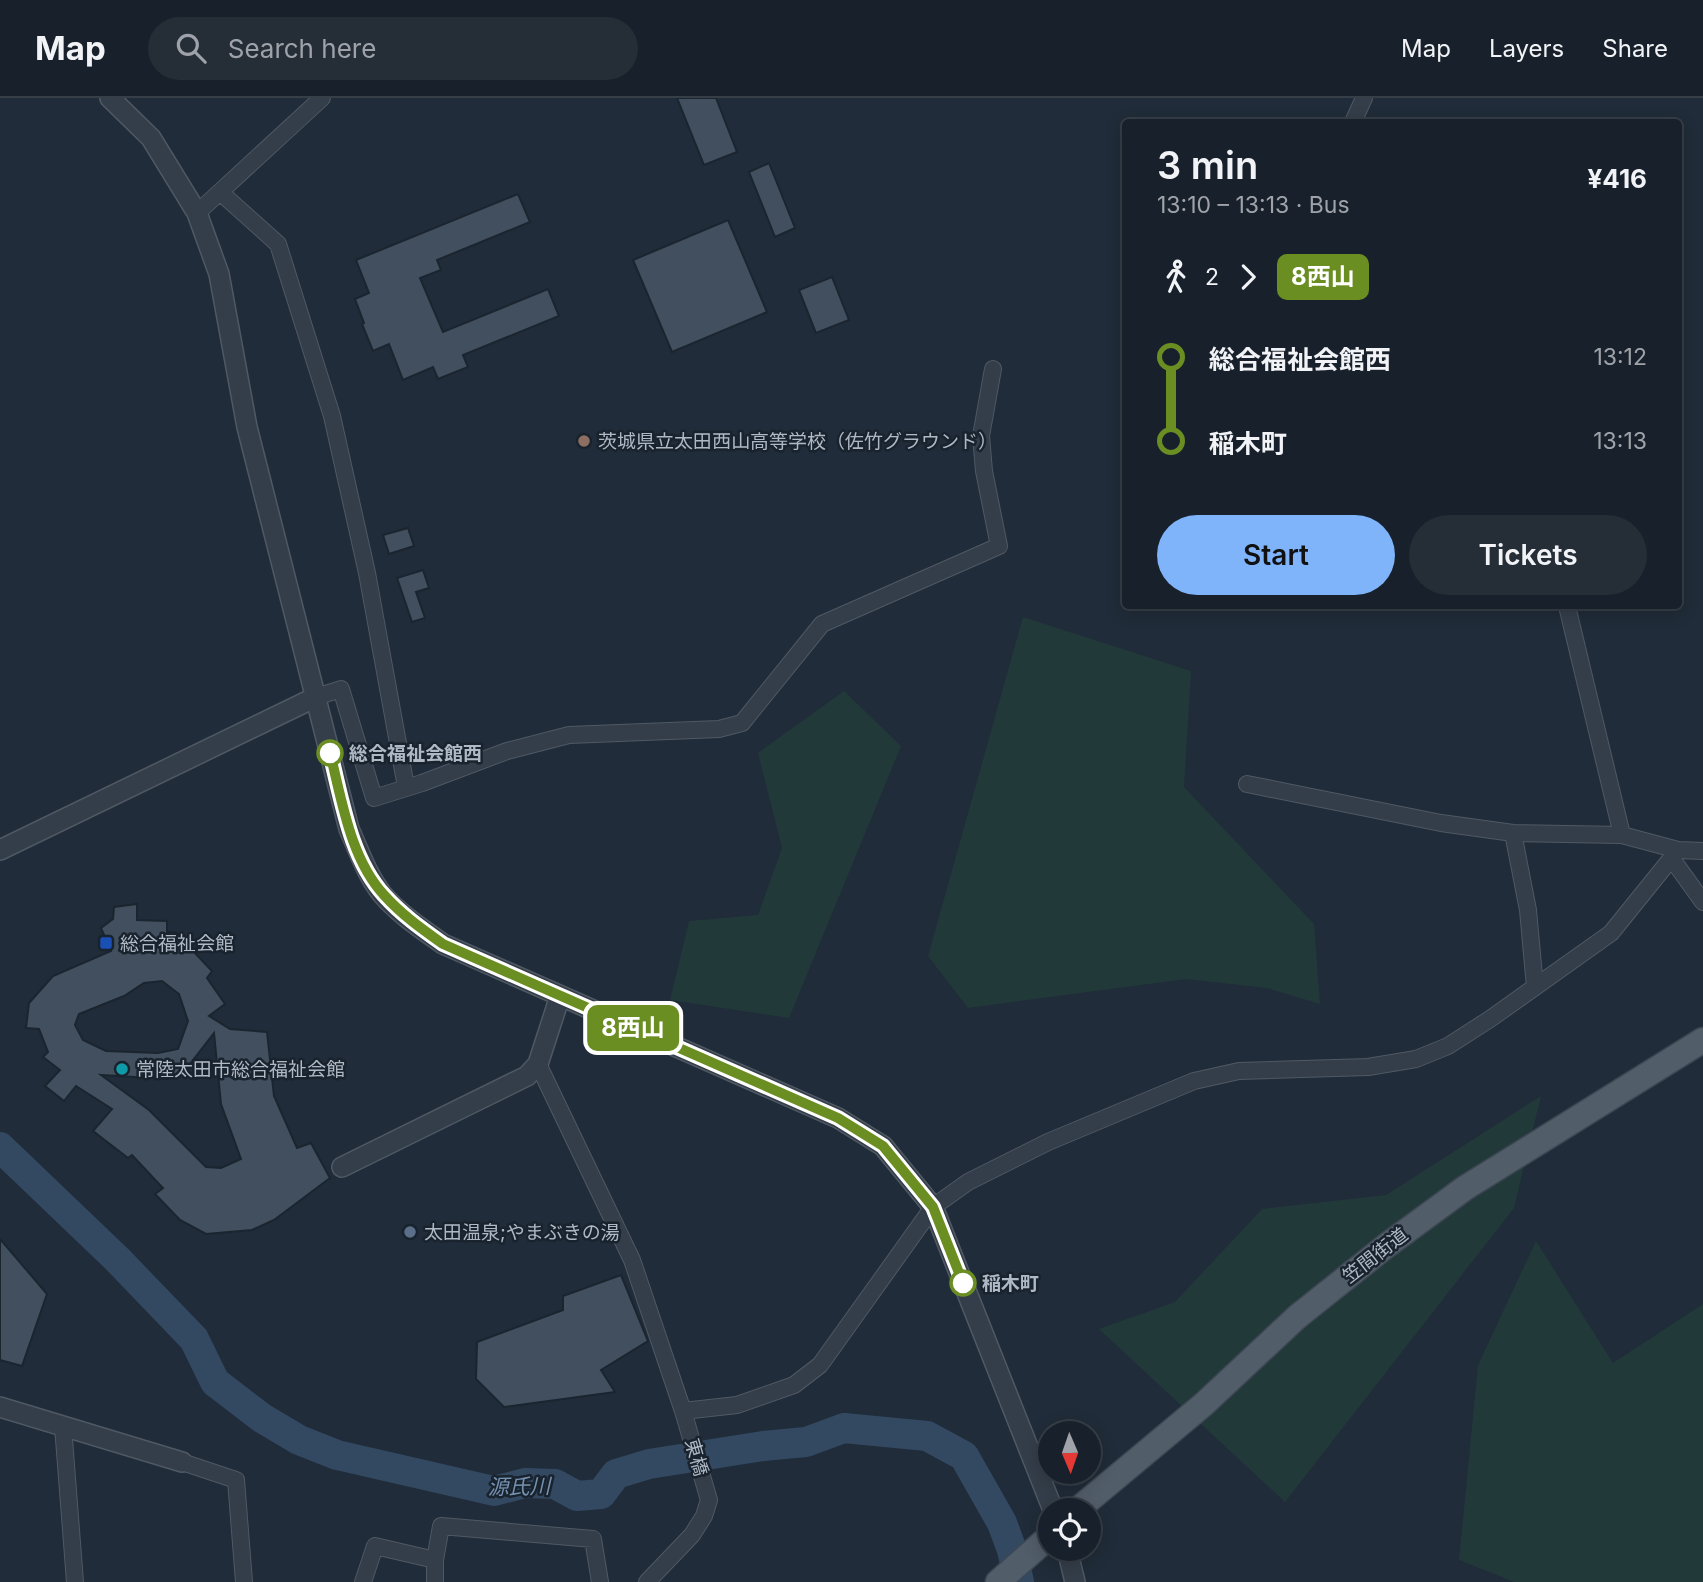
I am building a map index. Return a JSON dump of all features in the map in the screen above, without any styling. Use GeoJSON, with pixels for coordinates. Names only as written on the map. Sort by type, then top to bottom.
{"type":"FeatureCollection","features":[{"type":"Feature","properties":{"kind":"main road","name":"笠間街道"},"geometry":{"type":"LineString","coordinates":[[1091,1498],[1204,1404],[1297,1317],[1386,1246],[1465,1188],[1703,1040]]}},
{"type":"Feature","properties":{"kind":"main road"},"geometry":{"type":"LineString","coordinates":[[998,1582],[1038,1547]]}},
{"type":"Feature","properties":{"kind":"street"},"geometry":{"type":"LineString","coordinates":[[110,98],[151,138],[197,213],[219,274],[247,426],[349,829],[365,866],[382,893],[407,918],[443,944],[838,1118],[883,1146],[933,1207],[1049,1498]]}},
{"type":"Feature","properties":{"kind":"street"},"geometry":{"type":"LineString","coordinates":[[197,213],[322,98]]}},
{"type":"Feature","properties":{"kind":"street"},"geometry":{"type":"LineString","coordinates":[[1354,119],[1364,98]]}},
{"type":"Feature","properties":{"kind":"street"},"geometry":{"type":"LineString","coordinates":[[220,192],[278,244],[332,416],[367,573],[406,787]]}},
{"type":"Feature","properties":{"kind":"street"},"geometry":{"type":"LineString","coordinates":[[0,850],[316,697],[341,689],[374,797],[507,751],[569,735],[719,729],[742,723],[822,624],[999,546],[984,471],[981,436],[993,369]]}},
{"type":"Feature","properties":{"kind":"street"},"geometry":{"type":"LineString","coordinates":[[1568,609],[1622,835]]}},
{"type":"Feature","properties":{"kind":"street"},"geometry":{"type":"LineString","coordinates":[[1247,784],[1441,823],[1513,833],[1622,835],[1675,855],[1703,851]]}},
{"type":"Feature","properties":{"kind":"street"},"geometry":{"type":"LineString","coordinates":[[1513,833],[1528,910],[1535,987]]}},
{"type":"Feature","properties":{"kind":"street"},"geometry":{"type":"LineString","coordinates":[[685,1418],[737,1405],[794,1385],[820,1365],[933,1207],[968,1182],[1048,1142],[1194,1081],[1239,1071],[1368,1067],[1416,1059],[1448,1046],[1611,933],[1675,855]]}},
{"type":"Feature","properties":{"kind":"street"},"geometry":{"type":"LineString","coordinates":[[1675,855],[1703,902]]}},
{"type":"Feature","properties":{"kind":"street"},"geometry":{"type":"LineString","coordinates":[[342,1167],[527,1076],[538,1064],[560,996]]}},
{"type":"Feature","properties":{"kind":"street","name":"東橋"},"geometry":{"type":"LineString","coordinates":[[538,1064],[632,1260],[685,1418],[709,1500],[704,1516],[692,1535],[646,1582]]}},
{"type":"Feature","properties":{"kind":"street"},"geometry":{"type":"LineString","coordinates":[[0,1406],[236,1480],[244,1582]]}},
{"type":"Feature","properties":{"kind":"street"},"geometry":{"type":"LineString","coordinates":[[63,1426],[75,1582]]}},
{"type":"Feature","properties":{"kind":"street"},"geometry":{"type":"LineString","coordinates":[[435,1582],[435,1560],[441,1526],[593,1539],[600,1582]]}},
{"type":"Feature","properties":{"kind":"street"},"geometry":{"type":"LineString","coordinates":[[363,1582],[375,1546],[435,1560]]}},
{"type":"Feature","properties":{"kind":"street"},"geometry":{"type":"LineString","coordinates":[[1070,1561],[1075,1582]]}},
{"type":"Feature","properties":{"kind":"green space"},"geometry":{"type":"Polygon","coordinates":[[[1023,617],[1191,671],[1184,787],[1314,924],[1320,1004],[1267,988],[1186,979],[968,1008],[928,956],[1023,617]]]}},
{"type":"Feature","properties":{"kind":"green space"},"geometry":{"type":"Polygon","coordinates":[[[844,691],[901,746],[789,1018],[670,1000],[689,921],[758,915],[782,848],[758,753],[844,691]]]}},
{"type":"Feature","properties":{"kind":"green space"},"geometry":{"type":"Polygon","coordinates":[[[1541,1096],[1514,1208],[1285,1502],[1099,1329],[1175,1302],[1262,1209],[1386,1195],[1541,1096]]]}},
{"type":"Feature","properties":{"kind":"green space"},"geometry":{"type":"Polygon","coordinates":[[[1536,1241],[1613,1363],[1703,1304],[1703,1582],[1514,1582],[1459,1560],[1478,1365],[1536,1241]]]}},
{"type":"Feature","properties":{"kind":"building"},"geometry":{"type":"Polygon","coordinates":[[[677,98],[716,98],[737,152],[704,165],[677,98]]]}},
{"type":"Feature","properties":{"kind":"building"},"geometry":{"type":"Polygon","coordinates":[[[769,163],[795,228],[775,237],[749,172],[769,163]]]}},
{"type":"Feature","properties":{"kind":"building"},"geometry":{"type":"Polygon","coordinates":[[[518,194],[530,222],[437,260],[441,270],[420,278],[443,332],[548,289],[559,316],[463,355],[468,367],[438,379],[433,367],[403,380],[389,344],[373,351],[362,324],[364,323],[355,299],[369,293],[356,260],[518,194]]]}},
{"type":"Feature","properties":{"kind":"building"},"geometry":{"type":"Polygon","coordinates":[[[728,220],[767,312],[672,352],[633,260],[728,220]]]}},
{"type":"Feature","properties":{"kind":"building"},"geometry":{"type":"Polygon","coordinates":[[[832,277],[849,320],[816,333],[799,290],[832,277]]]}},
{"type":"Feature","properties":{"kind":"building"},"geometry":{"type":"Polygon","coordinates":[[[408,528],[414,546],[389,554],[383,535],[408,528]]]}},
{"type":"Feature","properties":{"kind":"building"},"geometry":{"type":"Polygon","coordinates":[[[423,570],[429,588],[416,592],[425,618],[412,622],[397,578],[423,570]]]}},
{"type":"Feature","properties":{"kind":"building","name":"常陸太田市総合福祉会館"},"geometry":{"type":"Polygon","coordinates":[[[137,904],[137,920],[167,921],[167,932],[175,932],[212,971],[207,978],[225,1004],[209,1016],[230,1029],[267,1032],[274,1096],[297,1148],[311,1143],[330,1178],[274,1220],[252,1230],[206,1234],[180,1220],[155,1194],[163,1188],[132,1155],[128,1158],[93,1131],[112,1109],[76,1086],[64,1101],[45,1086],[60,1070],[43,1057],[48,1052],[39,1029],[26,1028],[29,1003],[53,976],[111,951],[101,928],[113,919],[114,907],[137,904]],[[162,981],[144,983],[124,996],[79,1014],[75,1025],[83,1040],[106,1051],[158,1053],[178,1049],[188,1021],[179,994],[162,981]],[[214,1033],[186,1069],[167,1079],[101,1075],[149,1110],[206,1167],[221,1168],[241,1159],[221,1104],[214,1033]]]}},
{"type":"Feature","properties":{"kind":"building"},"geometry":{"type":"Polygon","coordinates":[[[0,1239],[47,1294],[22,1366],[0,1360],[0,1239]]]}},
{"type":"Feature","properties":{"kind":"building"},"geometry":{"type":"Polygon","coordinates":[[[621,1275],[648,1341],[601,1370],[615,1392],[504,1407],[476,1379],[477,1342],[563,1310],[563,1296],[621,1275]]]}},
{"type":"Feature","properties":{"kind":"waterway","name":"源氏川"},"geometry":{"type":"LineString","coordinates":[[0,1147],[117,1259],[194,1339],[215,1382],[262,1418],[299,1440],[337,1455],[494,1491],[525,1483],[555,1484],[577,1496],[601,1494],[616,1474],[649,1464],[806,1442],[844,1428],[927,1436],[964,1456],[1002,1523],[1012,1550],[1019,1582]]}},
{"type":"Feature","properties":{"kind":"bus line","name":"8西山"},"geometry":{"type":"LineString","coordinates":[[330,753],[349,829],[365,866],[382,893],[407,918],[443,944],[838,1118],[883,1146],[933,1207],[963,1283]]}},
{"type":"Feature","properties":{"kind":"place","name":"茨城県立太田西山高等学校（佐竹グラウンド）"},"geometry":{"type":"Point","coordinates":[584,441]}},
{"type":"Feature","properties":{"kind":"place","name":"総合福祉会館西"},"geometry":{"type":"Point","coordinates":[330,753]}},
{"type":"Feature","properties":{"kind":"place","name":"総合福祉会館"},"geometry":{"type":"Point","coordinates":[106,943]}},
{"type":"Feature","properties":{"kind":"place","name":"常陸太田市総合福祉会館"},"geometry":{"type":"Point","coordinates":[122,1069]}},
{"type":"Feature","properties":{"kind":"place","name":"太田温泉;やまぶきの湯"},"geometry":{"type":"Point","coordinates":[410,1232]}},
{"type":"Feature","properties":{"kind":"place","name":"稲木町"},"geometry":{"type":"Point","coordinates":[963,1283]}}]}
